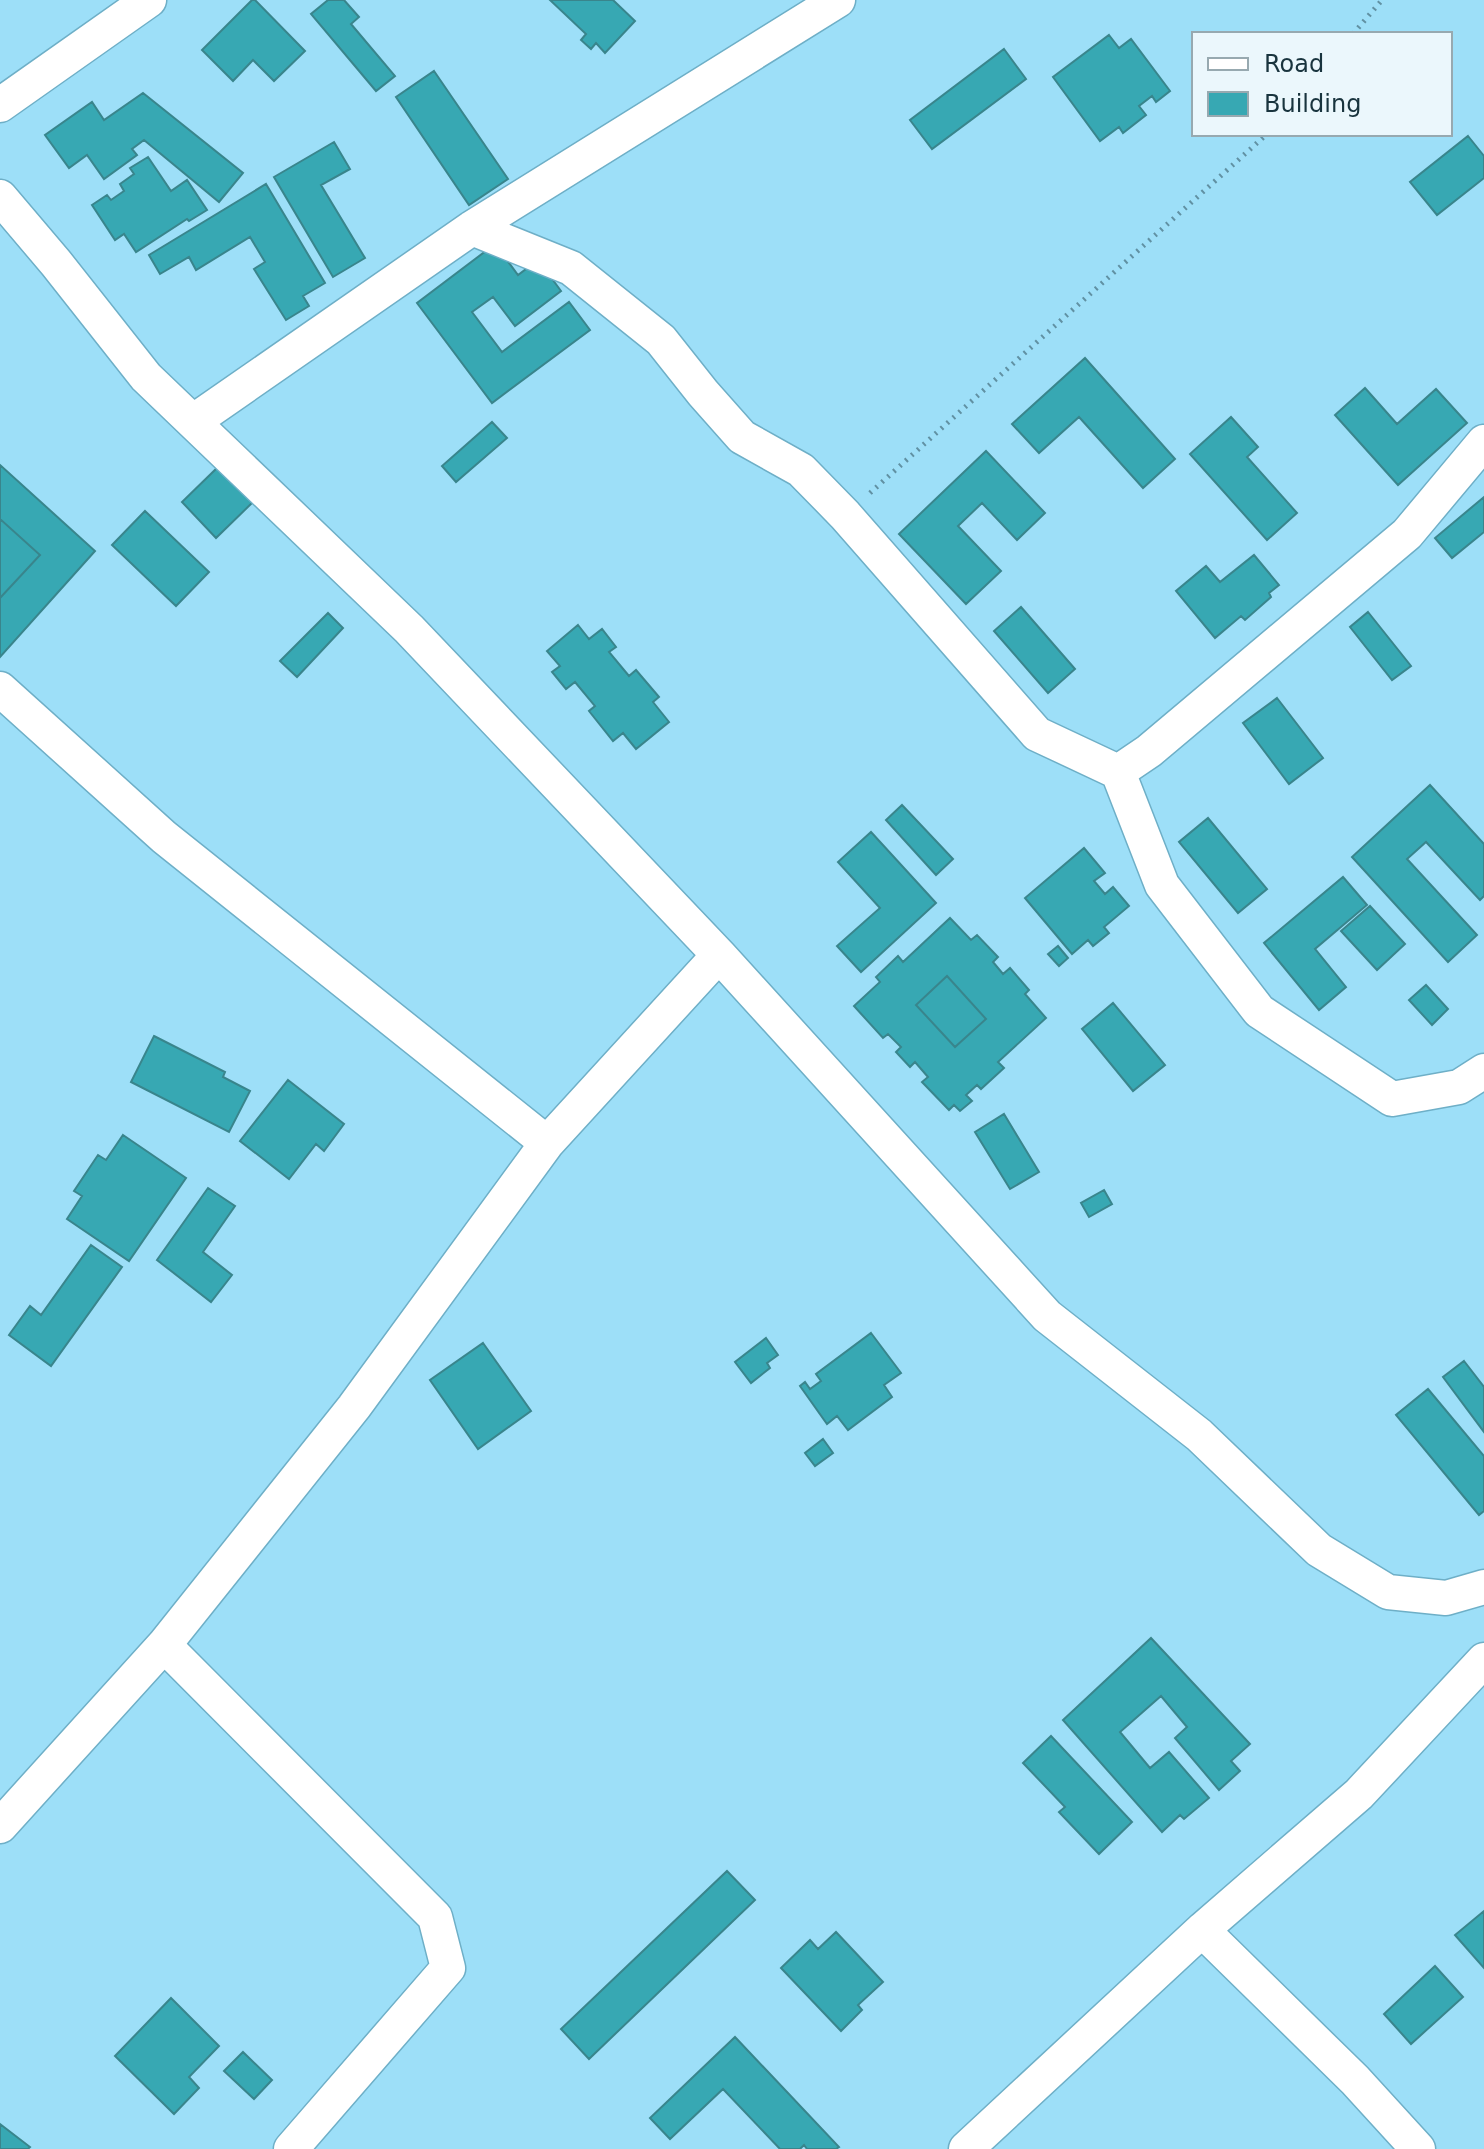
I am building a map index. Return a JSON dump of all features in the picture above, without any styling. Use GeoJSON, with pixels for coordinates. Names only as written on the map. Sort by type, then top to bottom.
{"type":"FeatureCollection","features":[{"type":"Feature","properties":{"kind":"street"},"geometry":{"type":"LineString","coordinates":[[0,105],[149,0]]}},
{"type":"Feature","properties":{"kind":"street"},"geometry":{"type":"LineString","coordinates":[[194,421],[472,228],[838,0]]}},
{"type":"Feature","properties":{"kind":"street"},"geometry":{"type":"LineString","coordinates":[[0,197],[146,377],[409,629],[719,955],[1047,1316],[1199,1435],[1319,1550],[1388,1592],[1446,1598],[1484,1587]]}},
{"type":"Feature","properties":{"kind":"street"},"geometry":{"type":"LineString","coordinates":[[472,228],[571,268],[661,340],[742,437],[801,470],[845,515],[1037,734],[1118,772],[1162,885],[1259,1011],[1392,1099],[1459,1087],[1484,1071]]}},
{"type":"Feature","properties":{"kind":"street"},"geometry":{"type":"LineString","coordinates":[[1118,772],[1149,751],[1407,534],[1484,442]]}},
{"type":"Feature","properties":{"kind":"street"},"geometry":{"type":"LineString","coordinates":[[0,689],[164,837],[547,1143]]}},
{"type":"Feature","properties":{"kind":"street"},"geometry":{"type":"LineString","coordinates":[[0,1826],[164,1645],[354,1407],[547,1143],[719,955]]}},
{"type":"Feature","properties":{"kind":"street"},"geometry":{"type":"LineString","coordinates":[[164,1645],[435,1917],[448,1968],[291,2149]]}},
{"type":"Feature","properties":{"kind":"street"},"geometry":{"type":"LineString","coordinates":[[966,2149],[1202,1930],[1359,1794],[1484,1660]]}},
{"type":"Feature","properties":{"kind":"street"},"geometry":{"type":"LineString","coordinates":[[1202,1930],[1355,2080],[1418,2149]]}},
{"type":"Feature","properties":{"kind":"path"},"geometry":{"type":"LineString","coordinates":[[1355,32],[1382,0]]}},
{"type":"Feature","properties":{"kind":"path"},"geometry":{"type":"LineString","coordinates":[[845,515],[1265,136]]}},
{"type":"Feature","properties":{"kind":"building"},"geometry":{"type":"Polygon","coordinates":[[[252,0],[305,51],[274,81],[253,60],[233,81],[202,50],[252,0]]]}},
{"type":"Feature","properties":{"kind":"building"},"geometry":{"type":"Polygon","coordinates":[[[328,0],[344,0],[359,17],[351,24],[395,76],[376,91],[311,14],[328,0]]]}},
{"type":"Feature","properties":{"kind":"building"},"geometry":{"type":"Polygon","coordinates":[[[550,0],[613,0],[635,21],[605,53],[596,43],[591,49],[581,40],[586,34],[550,0]]]}},
{"type":"Feature","properties":{"kind":"building"},"geometry":{"type":"Polygon","coordinates":[[[1109,35],[1119,48],[1131,39],[1170,91],[1156,102],[1152,96],[1139,106],[1146,115],[1123,133],[1119,127],[1100,141],[1053,77],[1109,35]]]}},
{"type":"Feature","properties":{"kind":"building"},"geometry":{"type":"Polygon","coordinates":[[[1004,49],[1026,79],[932,149],[910,120],[1004,49]]]}},
{"type":"Feature","properties":{"kind":"building"},"geometry":{"type":"Polygon","coordinates":[[[434,71],[508,179],[469,205],[396,97],[434,71]]]}},
{"type":"Feature","properties":{"kind":"building"},"geometry":{"type":"Polygon","coordinates":[[[143,93],[243,173],[219,202],[144,140],[132,149],[137,155],[104,179],[87,155],[69,168],[45,135],[92,102],[104,120],[143,93]]]}},
{"type":"Feature","properties":{"kind":"building"},"geometry":{"type":"Polygon","coordinates":[[[1468,136],[1484,156],[1484,178],[1437,215],[1410,182],[1468,136]]]}},
{"type":"Feature","properties":{"kind":"building"},"geometry":{"type":"Polygon","coordinates":[[[334,142],[350,169],[321,185],[365,258],[333,277],[274,177],[334,142]]]}},
{"type":"Feature","properties":{"kind":"building"},"geometry":{"type":"Polygon","coordinates":[[[148,157],[171,191],[187,180],[207,210],[189,221],[187,219],[136,252],[124,234],[115,240],[92,205],[107,195],[111,200],[124,191],[120,184],[134,174],[130,168],[148,157]]]}},
{"type":"Feature","properties":{"kind":"building"},"geometry":{"type":"Polygon","coordinates":[[[266,184],[325,283],[303,296],[309,306],[286,320],[254,269],[265,262],[250,237],[196,270],[189,257],[160,274],[149,255],[266,184]]]}},
{"type":"Feature","properties":{"kind":"building"},"geometry":{"type":"Polygon","coordinates":[[[495,244],[518,275],[538,260],[561,291],[515,326],[493,297],[472,312],[502,352],[569,302],[590,330],[492,403],[417,303],[495,244]]]}},
{"type":"Feature","properties":{"kind":"building"},"geometry":{"type":"Polygon","coordinates":[[[1085,358],[1175,459],[1143,488],[1079,417],[1039,453],[1012,424],[1085,358]]]}},
{"type":"Feature","properties":{"kind":"building"},"geometry":{"type":"Polygon","coordinates":[[[1365,388],[1397,424],[1436,389],[1467,423],[1398,485],[1335,415],[1365,388]]]}},
{"type":"Feature","properties":{"kind":"building"},"geometry":{"type":"Polygon","coordinates":[[[1231,417],[1258,447],[1247,457],[1297,513],[1267,540],[1190,454],[1231,417]]]}},
{"type":"Feature","properties":{"kind":"building"},"geometry":{"type":"Polygon","coordinates":[[[492,422],[507,438],[456,482],[442,466],[492,422]]]}},
{"type":"Feature","properties":{"kind":"building"},"geometry":{"type":"Polygon","coordinates":[[[986,451],[1045,513],[1017,540],[982,503],[958,526],[1001,571],[966,604],[899,534],[986,451]]]}},
{"type":"Feature","properties":{"kind":"building"},"geometry":{"type":"Polygon","coordinates":[[[0,465],[95,551],[0,657],[0,598],[40,555],[0,519],[0,465]]]}},
{"type":"Feature","properties":{"kind":"building"},"geometry":{"type":"Polygon","coordinates":[[[219,466],[253,502],[216,538],[182,502],[219,466]]]}},
{"type":"Feature","properties":{"kind":"building"},"geometry":{"type":"Polygon","coordinates":[[[1484,497],[1484,532],[1452,558],[1435,538],[1484,497]]]}},
{"type":"Feature","properties":{"kind":"building"},"geometry":{"type":"Polygon","coordinates":[[[145,511],[209,572],[176,606],[112,545],[145,511]]]}},
{"type":"Feature","properties":{"kind":"building"},"geometry":{"type":"Polygon","coordinates":[[[0,519],[40,555],[0,598],[0,519]]]}},
{"type":"Feature","properties":{"kind":"building"},"geometry":{"type":"Polygon","coordinates":[[[1254,555],[1279,585],[1269,593],[1271,597],[1245,620],[1241,616],[1215,638],[1176,591],[1206,566],[1220,582],[1254,555]]]}},
{"type":"Feature","properties":{"kind":"building"},"geometry":{"type":"Polygon","coordinates":[[[1021,607],[1075,669],[1048,693],[994,631],[1021,607]]]}},
{"type":"Feature","properties":{"kind":"building"},"geometry":{"type":"Polygon","coordinates":[[[1368,612],[1411,666],[1392,680],[1350,627],[1368,612]]]}},
{"type":"Feature","properties":{"kind":"building"},"geometry":{"type":"Polygon","coordinates":[[[328,613],[343,628],[297,677],[280,661],[328,613]]]}},
{"type":"Feature","properties":{"kind":"building"},"geometry":{"type":"Polygon","coordinates":[[[578,625],[589,639],[602,629],[616,647],[609,652],[629,676],[636,670],[659,697],[653,702],[669,722],[636,749],[623,733],[613,741],[589,711],[595,706],[575,682],[566,689],[552,672],[560,666],[547,651],[578,625]]]}},
{"type":"Feature","properties":{"kind":"building"},"geometry":{"type":"Polygon","coordinates":[[[1277,698],[1323,758],[1289,784],[1243,723],[1277,698]]]}},
{"type":"Feature","properties":{"kind":"building"},"geometry":{"type":"Polygon","coordinates":[[[1430,785],[1484,844],[1484,896],[1480,900],[1426,842],[1407,859],[1477,935],[1448,962],[1352,857],[1430,785]]]}},
{"type":"Feature","properties":{"kind":"building"},"geometry":{"type":"Polygon","coordinates":[[[902,805],[953,859],[936,875],[886,820],[902,805]]]}},
{"type":"Feature","properties":{"kind":"building"},"geometry":{"type":"Polygon","coordinates":[[[1208,818],[1267,889],[1238,913],[1179,842],[1208,818]]]}},
{"type":"Feature","properties":{"kind":"building"},"geometry":{"type":"Polygon","coordinates":[[[871,832],[936,903],[861,972],[837,946],[880,908],[838,862],[871,832]]]}},
{"type":"Feature","properties":{"kind":"building"},"geometry":{"type":"Polygon","coordinates":[[[1084,848],[1105,873],[1094,881],[1105,894],[1113,887],[1129,906],[1104,927],[1109,933],[1093,946],[1088,940],[1072,954],[1025,898],[1084,848]]]}},
{"type":"Feature","properties":{"kind":"building"},"geometry":{"type":"Polygon","coordinates":[[[1343,877],[1367,905],[1315,949],[1346,987],[1319,1010],[1264,943],[1343,877]]]}},
{"type":"Feature","properties":{"kind":"building"},"geometry":{"type":"Polygon","coordinates":[[[1370,906],[1405,944],[1377,970],[1341,931],[1370,906]]]}},
{"type":"Feature","properties":{"kind":"building"},"geometry":{"type":"Polygon","coordinates":[[[950,918],[971,940],[977,935],[998,957],[993,962],[1003,974],[1010,968],[1029,990],[1025,994],[1046,1018],[998,1062],[1004,1068],[981,1089],[977,1085],[966,1095],[972,1101],[960,1111],[954,1105],[949,1110],[922,1082],[928,1077],[915,1062],[910,1067],[896,1052],[901,1047],[888,1034],[883,1038],[854,1006],[880,982],[876,977],[898,956],[903,962],[950,918]],[[947,976],[916,1005],[955,1047],[986,1019],[947,976]]]}},
{"type":"Feature","properties":{"kind":"building"},"geometry":{"type":"Polygon","coordinates":[[[1058,946],[1068,958],[1059,966],[1048,954],[1058,946]]]}},
{"type":"Feature","properties":{"kind":"building"},"geometry":{"type":"Polygon","coordinates":[[[947,976],[986,1019],[955,1047],[916,1005],[947,976]]]}},
{"type":"Feature","properties":{"kind":"building"},"geometry":{"type":"Polygon","coordinates":[[[1426,985],[1448,1009],[1432,1025],[1409,1000],[1426,985]]]}},
{"type":"Feature","properties":{"kind":"building"},"geometry":{"type":"Polygon","coordinates":[[[1113,1003],[1165,1065],[1133,1091],[1082,1029],[1113,1003]]]}},
{"type":"Feature","properties":{"kind":"building"},"geometry":{"type":"Polygon","coordinates":[[[154,1036],[225,1072],[223,1077],[250,1091],[229,1132],[131,1082],[154,1036]]]}},
{"type":"Feature","properties":{"kind":"building"},"geometry":{"type":"Polygon","coordinates":[[[288,1080],[344,1124],[324,1151],[316,1144],[289,1179],[240,1141],[288,1080]]]}},
{"type":"Feature","properties":{"kind":"building"},"geometry":{"type":"Polygon","coordinates":[[[1004,1114],[1039,1172],[1010,1189],[975,1132],[1004,1114]]]}},
{"type":"Feature","properties":{"kind":"building"},"geometry":{"type":"Polygon","coordinates":[[[123,1135],[186,1178],[129,1261],[67,1219],[82,1196],[74,1191],[98,1155],[106,1160],[123,1135]]]}},
{"type":"Feature","properties":{"kind":"building"},"geometry":{"type":"Polygon","coordinates":[[[208,1188],[235,1206],[203,1252],[232,1275],[211,1302],[157,1260],[208,1188]]]}},
{"type":"Feature","properties":{"kind":"building"},"geometry":{"type":"Polygon","coordinates":[[[1104,1190],[1112,1204],[1089,1217],[1081,1203],[1104,1190]]]}},
{"type":"Feature","properties":{"kind":"building"},"geometry":{"type":"Polygon","coordinates":[[[91,1245],[122,1267],[51,1366],[9,1335],[30,1306],[41,1315],[91,1245]]]}},
{"type":"Feature","properties":{"kind":"building"},"geometry":{"type":"Polygon","coordinates":[[[871,1333],[901,1373],[884,1385],[892,1397],[848,1430],[837,1416],[827,1424],[800,1386],[805,1382],[810,1389],[821,1381],[816,1374],[871,1333]]]}},
{"type":"Feature","properties":{"kind":"building"},"geometry":{"type":"Polygon","coordinates":[[[766,1338],[778,1355],[767,1363],[770,1368],[751,1383],[735,1362],[766,1338]]]}},
{"type":"Feature","properties":{"kind":"building"},"geometry":{"type":"Polygon","coordinates":[[[483,1343],[531,1411],[478,1449],[430,1380],[483,1343]]]}},
{"type":"Feature","properties":{"kind":"building"},"geometry":{"type":"Polygon","coordinates":[[[1464,1361],[1484,1387],[1484,1432],[1443,1377],[1464,1361]]]}},
{"type":"Feature","properties":{"kind":"building"},"geometry":{"type":"Polygon","coordinates":[[[1428,1389],[1484,1456],[1484,1511],[1479,1515],[1396,1415],[1428,1389]]]}},
{"type":"Feature","properties":{"kind":"building"},"geometry":{"type":"Polygon","coordinates":[[[823,1439],[833,1453],[815,1466],[805,1453],[823,1439]]]}},
{"type":"Feature","properties":{"kind":"building"},"geometry":{"type":"Polygon","coordinates":[[[1151,1638],[1250,1744],[1231,1761],[1240,1771],[1219,1790],[1175,1738],[1187,1727],[1161,1696],[1120,1732],[1150,1768],[1169,1752],[1209,1798],[1184,1819],[1180,1815],[1162,1832],[1063,1720],[1151,1638]]]}},
{"type":"Feature","properties":{"kind":"building"},"geometry":{"type":"Polygon","coordinates":[[[1051,1736],[1132,1822],[1099,1854],[1059,1812],[1065,1807],[1023,1763],[1051,1736]]]}},
{"type":"Feature","properties":{"kind":"building"},"geometry":{"type":"Polygon","coordinates":[[[727,1871],[755,1900],[589,2059],[561,2029],[727,1871]]]}},
{"type":"Feature","properties":{"kind":"building"},"geometry":{"type":"Polygon","coordinates":[[[1484,1911],[1484,1968],[1455,1935],[1484,1911]]]}},
{"type":"Feature","properties":{"kind":"building"},"geometry":{"type":"Polygon","coordinates":[[[836,1932],[883,1982],[858,2005],[862,2010],[841,2031],[781,1968],[810,1940],[818,1949],[836,1932]]]}},
{"type":"Feature","properties":{"kind":"building"},"geometry":{"type":"Polygon","coordinates":[[[1435,1966],[1463,1997],[1411,2044],[1384,2014],[1435,1966]]]}},
{"type":"Feature","properties":{"kind":"building"},"geometry":{"type":"Polygon","coordinates":[[[171,1998],[219,2046],[189,2077],[199,2088],[174,2114],[115,2056],[171,1998]]]}},
{"type":"Feature","properties":{"kind":"building"},"geometry":{"type":"Polygon","coordinates":[[[735,2037],[839,2147],[807,2149],[804,2145],[800,2149],[780,2149],[723,2089],[670,2139],[650,2118],[735,2037]]]}},
{"type":"Feature","properties":{"kind":"building"},"geometry":{"type":"Polygon","coordinates":[[[243,2052],[272,2080],[254,2099],[224,2071],[243,2052]]]}},
{"type":"Feature","properties":{"kind":"building"},"geometry":{"type":"Polygon","coordinates":[[[0,2124],[30,2147],[0,2149],[0,2124]]]}}]}
